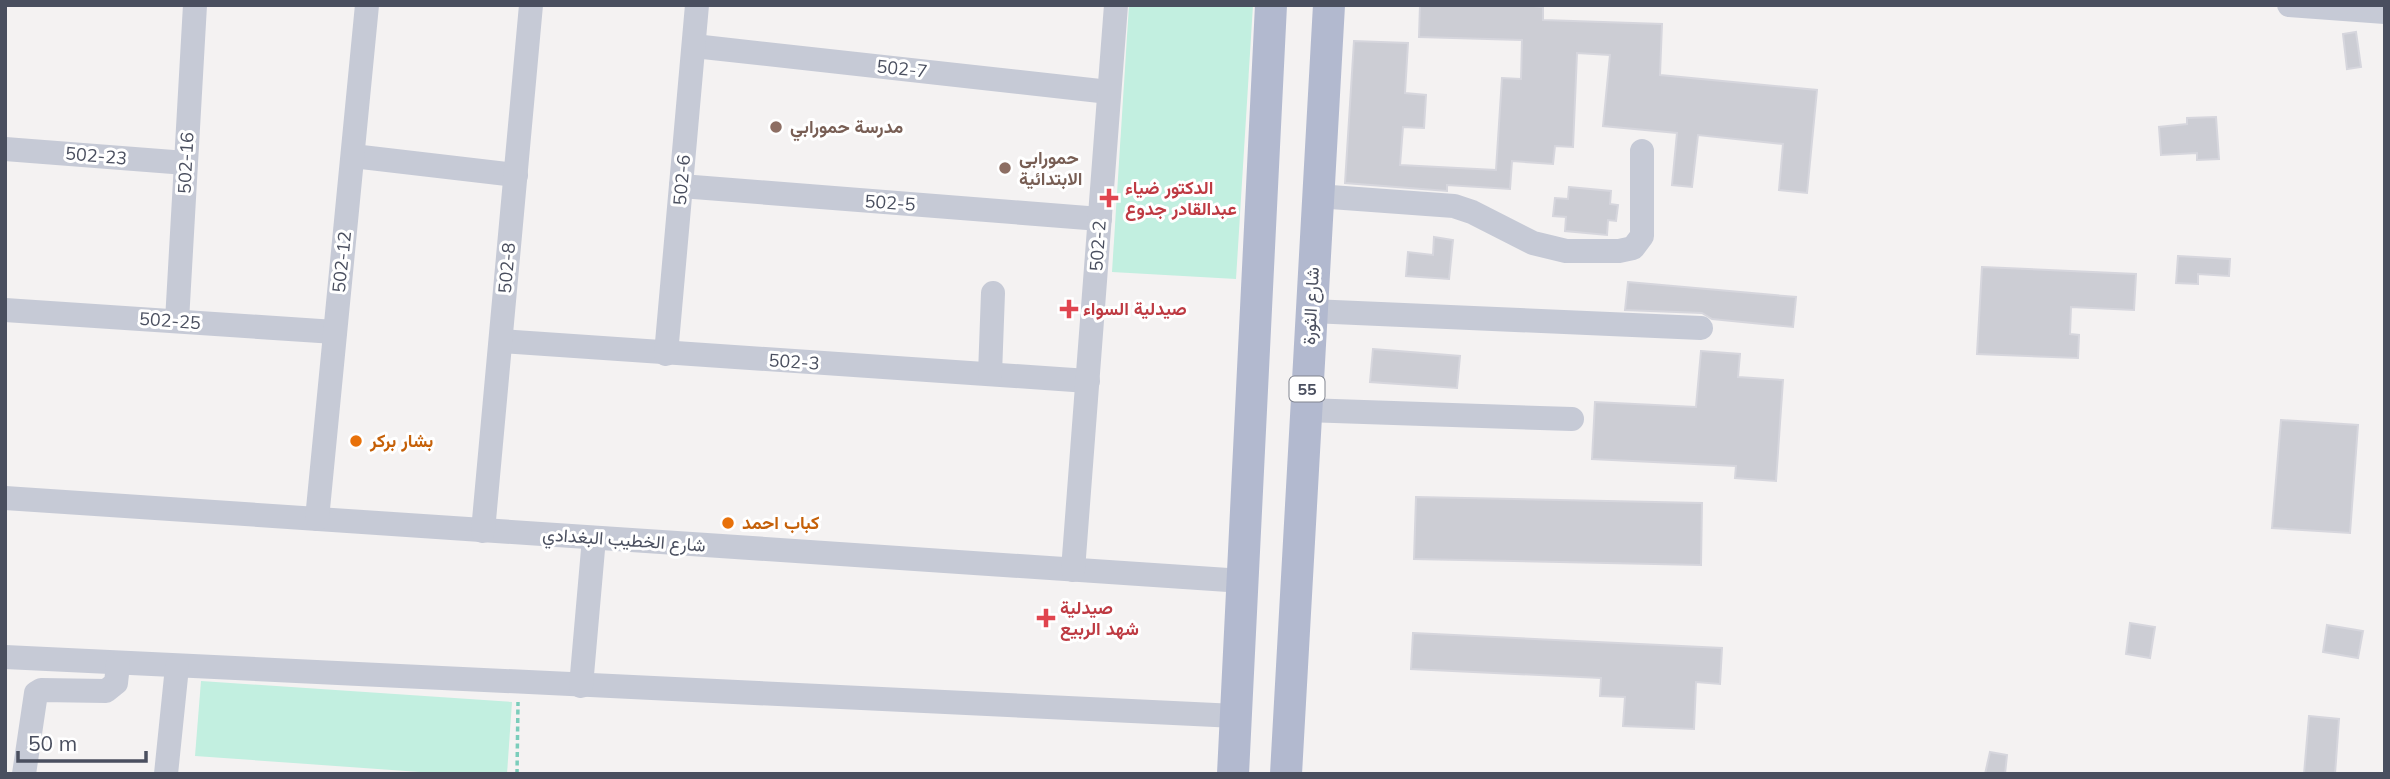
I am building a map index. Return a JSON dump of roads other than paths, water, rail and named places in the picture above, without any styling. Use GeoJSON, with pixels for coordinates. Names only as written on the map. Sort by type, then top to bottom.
{"type":"FeatureCollection","features":[{"type":"Feature","properties":{"kind":"main road"},"geometry":{"type":"LineString","coordinates":[[1233,774],[1271,5]]}},
{"type":"Feature","properties":{"kind":"main road","name":"شارع الثورة"},"geometry":{"type":"LineString","coordinates":[[1286,774],[1329,5]]}},
{"type":"Feature","properties":{"kind":"street"},"geometry":{"type":"LineString","coordinates":[[186,5],[195,6]]}},
{"type":"Feature","properties":{"kind":"street","name":"502-12"},"geometry":{"type":"LineString","coordinates":[[317,519],[367,5]]}},
{"type":"Feature","properties":{"kind":"street","name":"502-8"},"geometry":{"type":"LineString","coordinates":[[483,531],[531,5]]}},
{"type":"Feature","properties":{"kind":"street","name":"502-6"},"geometry":{"type":"LineString","coordinates":[[666,354],[697,5]]}},
{"type":"Feature","properties":{"kind":"street","name":"502-2"},"geometry":{"type":"LineString","coordinates":[[1073,570],[1116,5]]}},
{"type":"Feature","properties":{"kind":"street"},"geometry":{"type":"LineString","coordinates":[[2289,5],[2385,12]]}},
{"type":"Feature","properties":{"kind":"street","name":"502-16"},"geometry":{"type":"LineString","coordinates":[[177,321],[195,6]]}},
{"type":"Feature","properties":{"kind":"street","name":"502-7"},"geometry":{"type":"LineString","coordinates":[[694,46],[1110,92]]}},
{"type":"Feature","properties":{"kind":"street","name":"502-23"},"geometry":{"type":"LineString","coordinates":[[5,149],[186,163]]}},
{"type":"Feature","properties":{"kind":"street"},"geometry":{"type":"LineString","coordinates":[[1317,196],[1454,206],[1472,212],[1533,243],[1566,251],[1619,251],[1633,248],[1642,236],[1642,151]]}},
{"type":"Feature","properties":{"kind":"street"},"geometry":{"type":"LineString","coordinates":[[352,156],[516,176]]}},
{"type":"Feature","properties":{"kind":"street","name":"502-5"},"geometry":{"type":"LineString","coordinates":[[681,187],[1100,219]]}},
{"type":"Feature","properties":{"kind":"street"},"geometry":{"type":"LineString","coordinates":[[990,374],[993,293]]}},
{"type":"Feature","properties":{"kind":"street","name":"502-25"},"geometry":{"type":"LineString","coordinates":[[5,310],[335,332]]}},
{"type":"Feature","properties":{"kind":"street"},"geometry":{"type":"LineString","coordinates":[[1311,311],[1701,328]]}},
{"type":"Feature","properties":{"kind":"street","name":"502-3"},"geometry":{"type":"LineString","coordinates":[[501,341],[1088,381]]}},
{"type":"Feature","properties":{"kind":"street"},"geometry":{"type":"LineString","coordinates":[[1306,410],[1572,418]]}},
{"type":"Feature","properties":{"kind":"street","name":"شارع الخطيب البغدادي"},"geometry":{"type":"LineString","coordinates":[[5,498],[1242,581]]}},
{"type":"Feature","properties":{"kind":"street"},"geometry":{"type":"LineString","coordinates":[[581,686],[594,538]]}},
{"type":"Feature","properties":{"kind":"street"},"geometry":{"type":"LineString","coordinates":[[5,657],[1236,716]]}},
{"type":"Feature","properties":{"kind":"street"},"geometry":{"type":"LineString","coordinates":[[24,774],[36,693],[41,690],[106,691],[116,683],[118,664]]}},
{"type":"Feature","properties":{"kind":"street"},"geometry":{"type":"LineString","coordinates":[[166,774],[177,667]]}},
{"type":"Feature","properties":{"kind":"place","name":"مدرسة حمورابي"},"geometry":{"type":"Point","coordinates":[776,127]}},
{"type":"Feature","properties":{"kind":"place","name":"حمورابي الابتدائية"},"geometry":{"type":"Point","coordinates":[1005,168]}},
{"type":"Feature","properties":{"kind":"place","name":"الدكتور ضياء عبدالقادر جدوع"},"geometry":{"type":"Point","coordinates":[1109,198]}},
{"type":"Feature","properties":{"kind":"place","name":"صيدلية السواء"},"geometry":{"type":"Point","coordinates":[1069,309]}},
{"type":"Feature","properties":{"kind":"place","name":"بشار بركر"},"geometry":{"type":"Point","coordinates":[356,441]}},
{"type":"Feature","properties":{"kind":"place","name":"كباب احمد"},"geometry":{"type":"Point","coordinates":[728,523]}},
{"type":"Feature","properties":{"kind":"place","name":"صيدلية شهد الربيع"},"geometry":{"type":"Point","coordinates":[1046,618]}}]}
